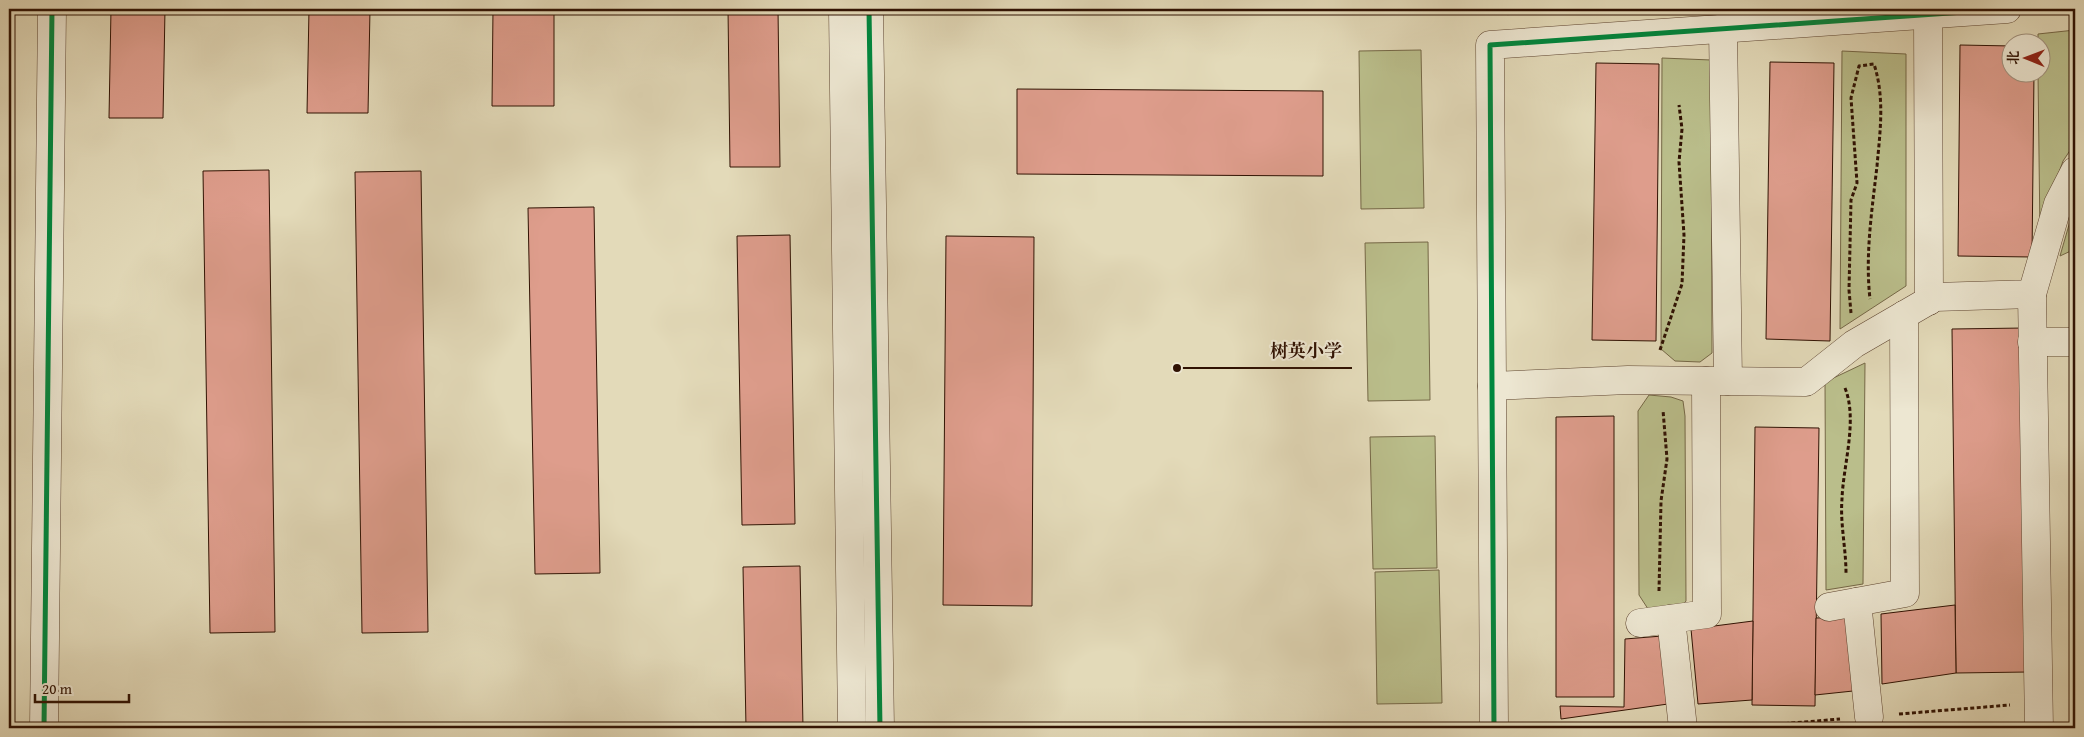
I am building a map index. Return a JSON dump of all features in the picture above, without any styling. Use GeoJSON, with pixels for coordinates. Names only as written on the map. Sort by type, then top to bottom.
{"type":"FeatureCollection","features":[{"type":"Feature","properties":{"kind":"street"},"geometry":{"type":"LineString","coordinates":[[44,728],[52,9]]}},
{"type":"Feature","properties":{"kind":"street"},"geometry":{"type":"LineString","coordinates":[[844,9],[852,728]]}},
{"type":"Feature","properties":{"kind":"street"},"geometry":{"type":"LineString","coordinates":[[868,9],[880,728]]}},
{"type":"Feature","properties":{"kind":"street"},"geometry":{"type":"LineString","coordinates":[[1494,728],[1490,45],[2007,9]]}},
{"type":"Feature","properties":{"kind":"street"},"geometry":{"type":"LineString","coordinates":[[1928,14],[1929,301]]}},
{"type":"Feature","properties":{"kind":"street"},"geometry":{"type":"LineString","coordinates":[[1640,623],[1707,614],[1717,381],[1723,28]]}},
{"type":"Feature","properties":{"kind":"street"},"geometry":{"type":"LineString","coordinates":[[2039,715],[2032,294],[2058,204],[2075,171]]}},
{"type":"Feature","properties":{"kind":"street"},"geometry":{"type":"LineString","coordinates":[[1492,386],[1628,380],[1806,382],[1854,345],[1935,297],[2032,294]]}},
{"type":"Feature","properties":{"kind":"street"},"geometry":{"type":"LineString","coordinates":[[1869,717],[1844,605],[1904,593],[1904,315]]}},
{"type":"Feature","properties":{"kind":"street"},"geometry":{"type":"LineString","coordinates":[[2032,342],[2075,342]]}},
{"type":"Feature","properties":{"kind":"street"},"geometry":{"type":"LineString","coordinates":[[1671,619],[1683,728]]}},
{"type":"Feature","properties":{"kind":"path"},"geometry":{"type":"LineString","coordinates":[[1844,605],[1846,570],[1842,537],[1842,498],[1848,448],[1849,398],[1854,345],[1867,273],[1882,128],[1880,83],[1874,64],[1859,66],[1851,98],[1856,183],[1850,200],[1849,270],[1854,345]]}},
{"type":"Feature","properties":{"kind":"path"},"geometry":{"type":"LineString","coordinates":[[1733,728],[1869,717],[2039,715]]}},
{"type":"Feature","properties":{"kind":"green space"},"geometry":{"type":"Polygon","coordinates":[[[1543,9],[1714,9],[1714,13],[1543,9]]]}},
{"type":"Feature","properties":{"kind":"green space"},"geometry":{"type":"Polygon","coordinates":[[[2075,30],[2075,143],[2063,161],[2046,209],[2040,236],[2038,82],[2052,82],[2052,32],[2075,30]]]}},
{"type":"Feature","properties":{"kind":"green space"},"geometry":{"type":"Polygon","coordinates":[[[1421,50],[1424,208],[1361,209],[1359,51],[1421,50]]]}},
{"type":"Feature","properties":{"kind":"green space"},"geometry":{"type":"Polygon","coordinates":[[[1842,51],[1906,54],[1906,286],[1840,329],[1842,51]]]}},
{"type":"Feature","properties":{"kind":"green space"},"geometry":{"type":"Polygon","coordinates":[[[1662,58],[1711,60],[1712,353],[1700,362],[1675,361],[1661,349],[1662,58]]]}},
{"type":"Feature","properties":{"kind":"green space"},"geometry":{"type":"Polygon","coordinates":[[[2075,204],[2075,249],[2060,256],[2075,204]]]}},
{"type":"Feature","properties":{"kind":"green space"},"geometry":{"type":"Polygon","coordinates":[[[1428,242],[1430,400],[1368,401],[1365,243],[1428,242]]]}},
{"type":"Feature","properties":{"kind":"green space"},"geometry":{"type":"Polygon","coordinates":[[[1865,363],[1863,584],[1826,590],[1825,382],[1865,363]]]}},
{"type":"Feature","properties":{"kind":"green space"},"geometry":{"type":"Polygon","coordinates":[[[1649,395],[1671,397],[1683,401],[1685,416],[1686,601],[1677,612],[1650,612],[1639,595],[1638,411],[1649,395]]]}},
{"type":"Feature","properties":{"kind":"green space"},"geometry":{"type":"Polygon","coordinates":[[[1435,436],[1437,568],[1373,569],[1370,437],[1435,436]]]}},
{"type":"Feature","properties":{"kind":"green space"},"geometry":{"type":"Polygon","coordinates":[[[1439,570],[1442,703],[1377,704],[1375,572],[1439,570]]]}},
{"type":"Feature","properties":{"kind":"building"},"geometry":{"type":"Polygon","coordinates":[[[111,9],[165,9],[163,118],[109,118],[111,9]]]}},
{"type":"Feature","properties":{"kind":"building"},"geometry":{"type":"Polygon","coordinates":[[[309,9],[370,9],[368,113],[307,113],[309,9]]]}},
{"type":"Feature","properties":{"kind":"building"},"geometry":{"type":"Polygon","coordinates":[[[493,9],[554,9],[554,106],[492,106],[493,9]]]}},
{"type":"Feature","properties":{"kind":"building"},"geometry":{"type":"Polygon","coordinates":[[[728,9],[778,9],[780,167],[730,167],[728,9]]]}},
{"type":"Feature","properties":{"kind":"building"},"geometry":{"type":"Polygon","coordinates":[[[1960,45],[2002,46],[2002,82],[2034,82],[2032,257],[1958,256],[1960,45]]]}},
{"type":"Feature","properties":{"kind":"building"},"geometry":{"type":"Polygon","coordinates":[[[1770,62],[1834,63],[1830,341],[1766,339],[1770,62]]]}},
{"type":"Feature","properties":{"kind":"building"},"geometry":{"type":"Polygon","coordinates":[[[1596,63],[1659,64],[1656,341],[1592,340],[1596,63]]]}},
{"type":"Feature","properties":{"kind":"building"},"geometry":{"type":"Polygon","coordinates":[[[1017,89],[1323,91],[1323,176],[1017,174],[1017,89]]]}},
{"type":"Feature","properties":{"kind":"building"},"geometry":{"type":"Polygon","coordinates":[[[269,170],[275,632],[210,633],[203,171],[269,170]]]}},
{"type":"Feature","properties":{"kind":"building"},"geometry":{"type":"Polygon","coordinates":[[[421,171],[428,632],[362,633],[355,172],[421,171]]]}},
{"type":"Feature","properties":{"kind":"building"},"geometry":{"type":"Polygon","coordinates":[[[594,207],[600,573],[535,574],[528,208],[594,207]]]}},
{"type":"Feature","properties":{"kind":"building"},"geometry":{"type":"Polygon","coordinates":[[[790,235],[795,524],[742,525],[737,236],[790,235]]]}},
{"type":"Feature","properties":{"kind":"building"},"geometry":{"type":"Polygon","coordinates":[[[946,236],[1034,237],[1032,606],[943,605],[946,236]]]}},
{"type":"Feature","properties":{"kind":"building"},"geometry":{"type":"Polygon","coordinates":[[[2024,328],[2028,672],[1956,673],[1952,329],[2024,328]]]}},
{"type":"Feature","properties":{"kind":"building"},"geometry":{"type":"Polygon","coordinates":[[[1614,416],[1614,697],[1556,697],[1556,417],[1614,416]]]}},
{"type":"Feature","properties":{"kind":"building"},"geometry":{"type":"Polygon","coordinates":[[[1755,427],[1819,428],[1815,706],[1752,705],[1755,427]]]}},
{"type":"Feature","properties":{"kind":"building"},"geometry":{"type":"Polygon","coordinates":[[[800,566],[803,728],[746,728],[743,567],[800,566]]]}},
{"type":"Feature","properties":{"kind":"building"},"geometry":{"type":"Polygon","coordinates":[[[1955,605],[1956,673],[1882,684],[1881,614],[1955,605]]]}},
{"type":"Feature","properties":{"kind":"building"},"geometry":{"type":"Polygon","coordinates":[[[1849,617],[1853,691],[1815,695],[1816,618],[1849,617]]]}},
{"type":"Feature","properties":{"kind":"building"},"geometry":{"type":"Polygon","coordinates":[[[1753,621],[1752,700],[1698,704],[1691,629],[1753,621]]]}},
{"type":"Feature","properties":{"kind":"building"},"geometry":{"type":"Polygon","coordinates":[[[1662,636],[1668,704],[1561,719],[1560,706],[1624,707],[1625,639],[1662,636]]]}},
{"type":"Feature","properties":{"kind":"cycle path"},"geometry":{"type":"LineString","coordinates":[[44,728],[52,9]]}},
{"type":"Feature","properties":{"kind":"cycle path"},"geometry":{"type":"LineString","coordinates":[[869,9],[880,728]]}},
{"type":"Feature","properties":{"kind":"cycle path"},"geometry":{"type":"LineString","coordinates":[[1494,728],[1490,45],[2007,9]]}},
{"type":"Feature","properties":{"kind":"place","name":"树英小学"},"geometry":{"type":"Point","coordinates":[1177,368]}}]}
